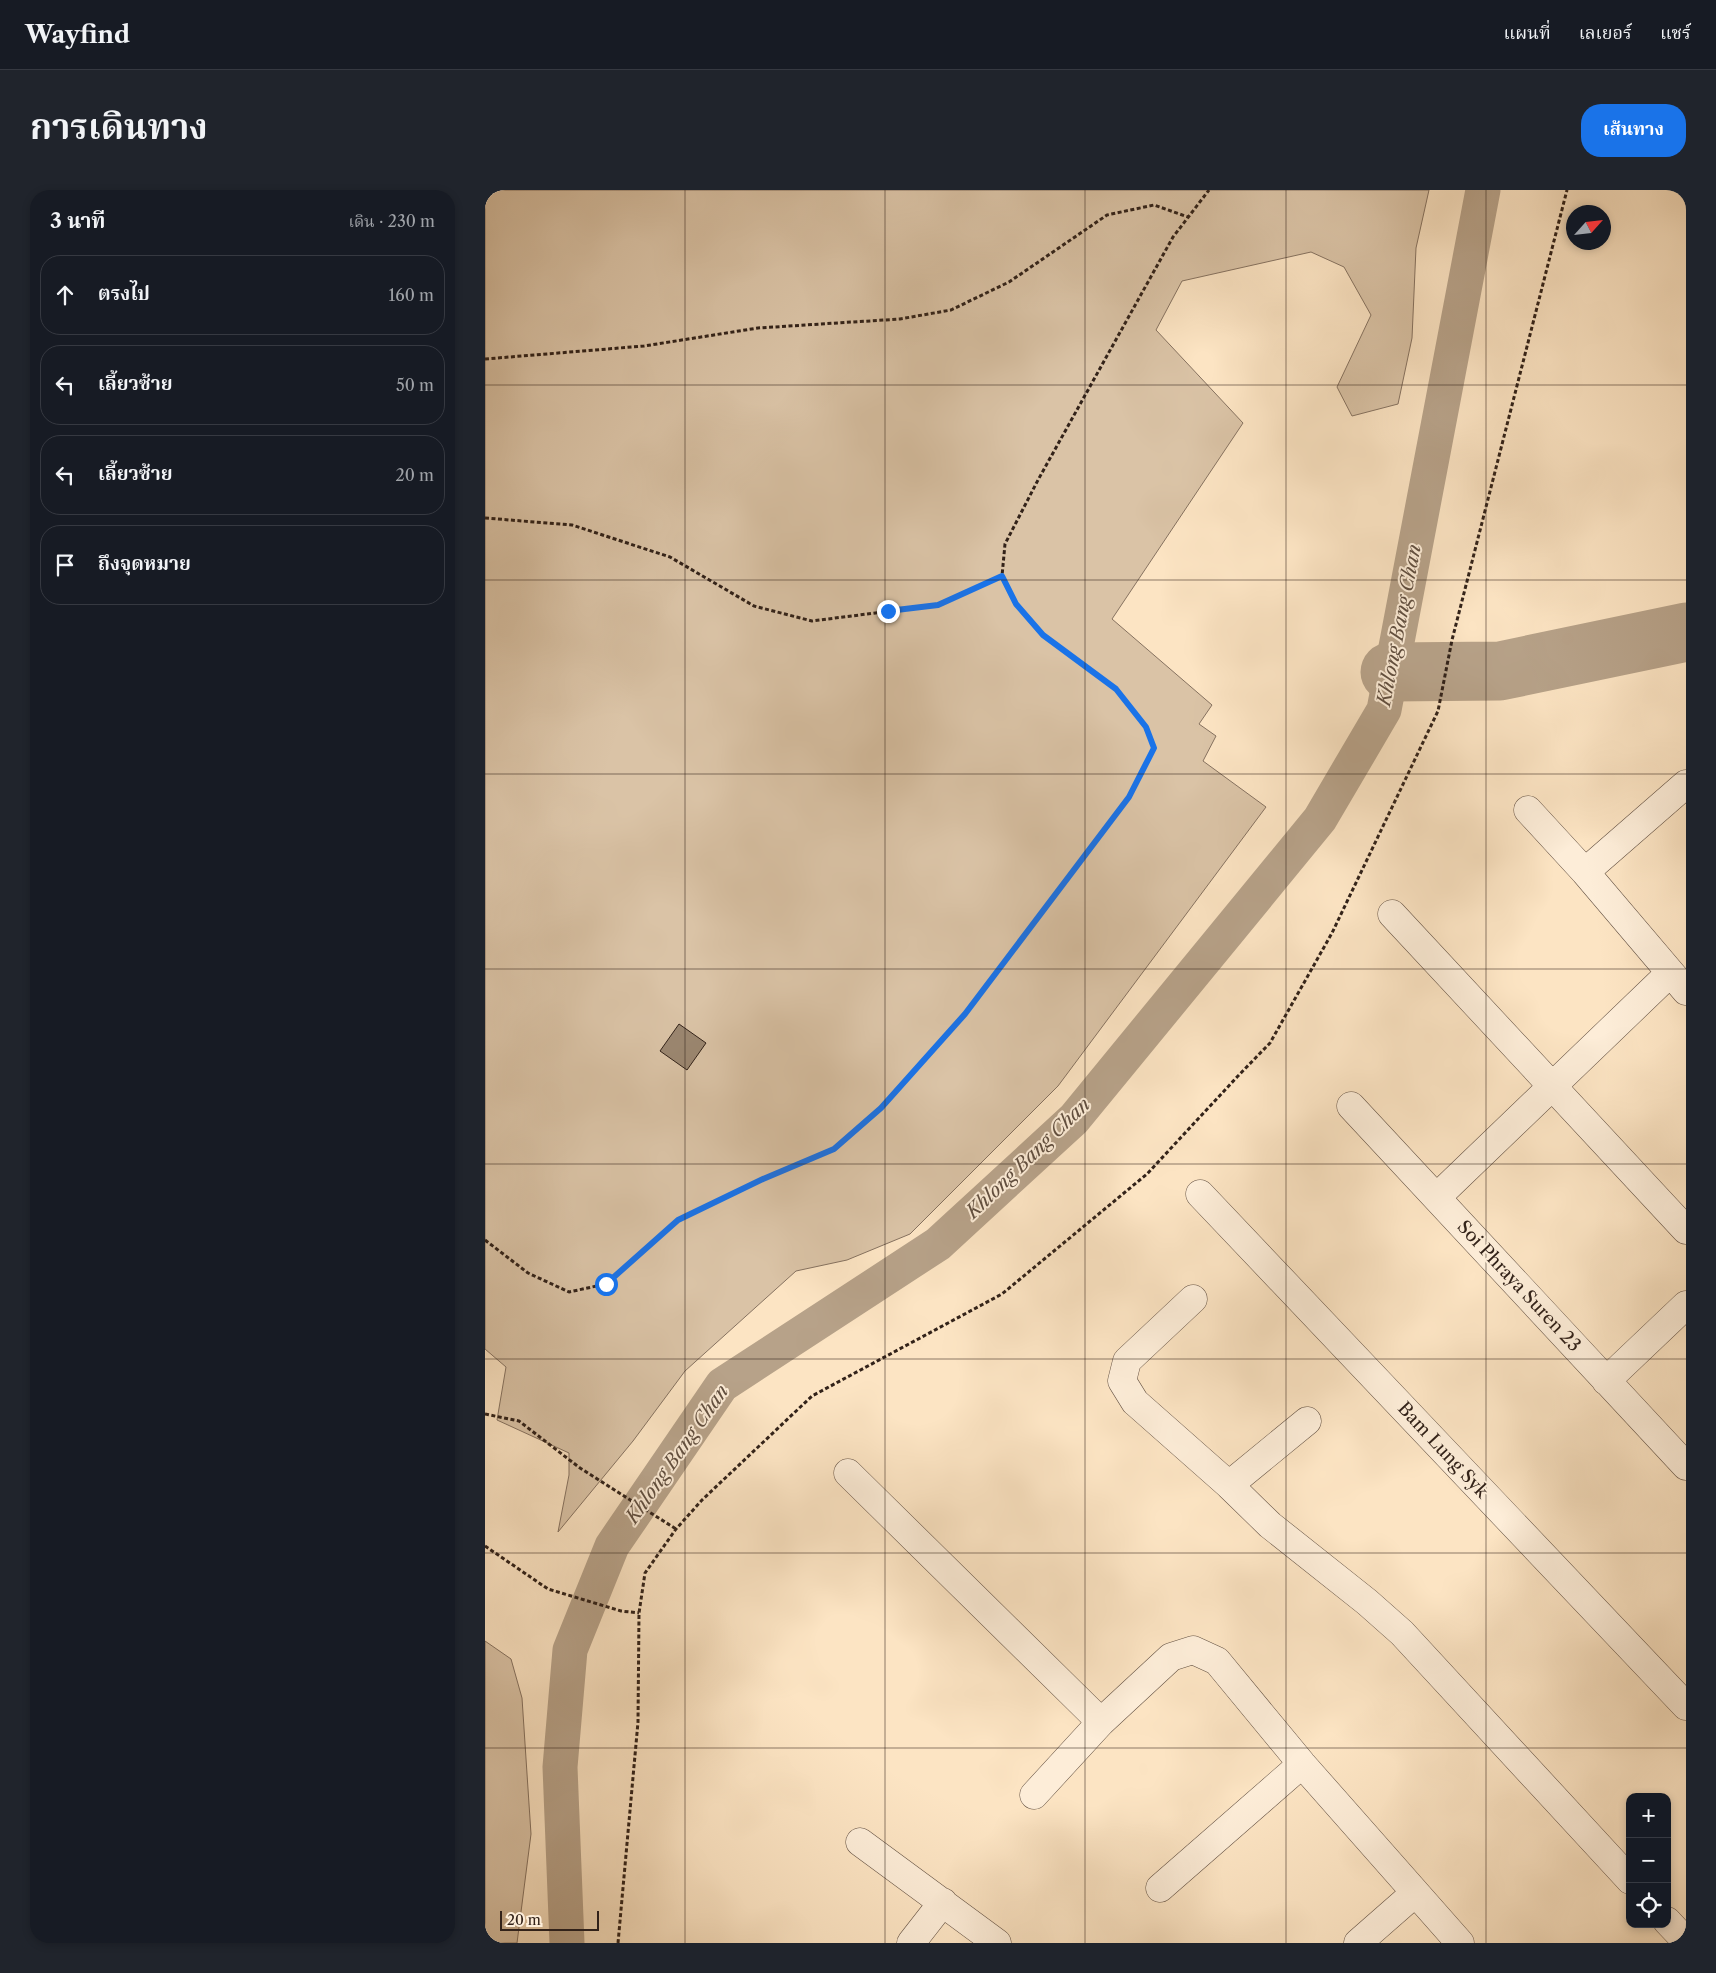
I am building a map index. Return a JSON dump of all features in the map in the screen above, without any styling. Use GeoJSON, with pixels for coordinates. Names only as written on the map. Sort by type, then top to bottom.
{"type":"FeatureCollection","features":[{"type":"Feature","properties":{"kind":"street"},"geometry":{"type":"LineString","coordinates":[[1585,872],[1686,784]]}},
{"type":"Feature","properties":{"kind":"street"},"geometry":{"type":"LineString","coordinates":[[1437,1197],[1551,1085],[1678,982],[1585,872],[1528,810]]}},
{"type":"Feature","properties":{"kind":"street"},"geometry":{"type":"LineString","coordinates":[[1392,914],[1686,1230]]}},
{"type":"Feature","properties":{"kind":"street","name":"Soi Phraya Suren 23"},"geometry":{"type":"LineString","coordinates":[[1351,1106],[1686,1466]]}},
{"type":"Feature","properties":{"kind":"street","name":"Bam Lung Syk"},"geometry":{"type":"LineString","coordinates":[[1200,1194],[1686,1706]]}},
{"type":"Feature","properties":{"kind":"street"},"geometry":{"type":"LineString","coordinates":[[1193,1299],[1127,1361],[1122,1381],[1135,1402],[1229,1485],[1270,1525],[1367,1602],[1402,1633],[1626,1876]]}},
{"type":"Feature","properties":{"kind":"street"},"geometry":{"type":"LineString","coordinates":[[1606,1381],[1686,1305]]}},
{"type":"Feature","properties":{"kind":"street"},"geometry":{"type":"LineString","coordinates":[[1229,1485],[1307,1421]]}},
{"type":"Feature","properties":{"kind":"street"},"geometry":{"type":"LineString","coordinates":[[848,1473],[1101,1722]]}},
{"type":"Feature","properties":{"kind":"street"},"geometry":{"type":"LineString","coordinates":[[1033,1795],[1101,1722],[1171,1657],[1193,1650],[1217,1661],[1303,1764],[1460,1943]]}},
{"type":"Feature","properties":{"kind":"street"},"geometry":{"type":"LineString","coordinates":[[1160,1888],[1303,1764]]}},
{"type":"Feature","properties":{"kind":"street"},"geometry":{"type":"LineString","coordinates":[[860,1842],[997,1943]]}},
{"type":"Feature","properties":{"kind":"street"},"geometry":{"type":"LineString","coordinates":[[1358,1943],[1415,1893]]}},
{"type":"Feature","properties":{"kind":"street"},"geometry":{"type":"LineString","coordinates":[[911,1943],[943,1902]]}},
{"type":"Feature","properties":{"kind":"street"},"geometry":{"type":"LineString","coordinates":[[1671,1925],[1686,1941]]}},
{"type":"Feature","properties":{"kind":"path"},"geometry":{"type":"LineString","coordinates":[[485,1240],[528,1273],[569,1292],[606,1284],[678,1220],[763,1179],[834,1149],[881,1108],[965,1014],[1129,797],[1154,748],[1146,727],[1116,689],[1043,635],[1016,604],[1002,576],[1005,544],[1038,480],[1168,246],[1209,190]]}},
{"type":"Feature","properties":{"kind":"path"},"geometry":{"type":"LineString","coordinates":[[618,1943],[638,1722],[639,1613],[645,1573],[675,1528],[812,1396],[1002,1294],[1147,1174],[1270,1043],[1332,933],[1438,711],[1452,640],[1567,190]]}},
{"type":"Feature","properties":{"kind":"path"},"geometry":{"type":"LineString","coordinates":[[485,359],[644,346],[758,328],[900,319],[951,310],[1009,282],[1107,215],[1154,205],[1188,218]]}},
{"type":"Feature","properties":{"kind":"path"},"geometry":{"type":"LineString","coordinates":[[485,518],[572,525],[670,557],[754,606],[812,621],[938,605],[1002,576]]}},
{"type":"Feature","properties":{"kind":"path"},"geometry":{"type":"LineString","coordinates":[[485,1414],[519,1421],[580,1468],[675,1528]]}},
{"type":"Feature","properties":{"kind":"path"},"geometry":{"type":"LineString","coordinates":[[485,1546],[548,1589],[621,1611],[639,1613]]}},
{"type":"Feature","properties":{"kind":"shaded area"},"geometry":{"type":"Polygon","coordinates":[[[485,190],[1429,190],[1416,248],[1412,338],[1398,404],[1352,416],[1337,387],[1371,315],[1344,267],[1311,252],[1182,281],[1156,330],[1243,423],[1112,619],[1212,705],[1199,724],[1216,736],[1203,761],[1266,807],[1058,1086],[910,1234],[847,1260],[796,1271],[685,1371],[633,1441],[558,1532],[569,1475],[569,1453],[497,1420],[506,1367],[485,1349],[485,190]]]}},
{"type":"Feature","properties":{"kind":"shaded area"},"geometry":{"type":"Polygon","coordinates":[[[485,1641],[511,1659],[522,1698],[531,1834],[517,1943],[485,1943],[485,1641]]]}},
{"type":"Feature","properties":{"kind":"building"},"geometry":{"type":"Polygon","coordinates":[[[679,1024],[706,1043],[687,1070],[660,1051],[679,1024]]]}},
{"type":"Feature","properties":{"kind":"waterway","name":"Khlong Bang Chan"},"geometry":{"type":"LineString","coordinates":[[567,1943],[560,1767],[570,1650],[612,1546],[722,1385],[938,1244],[1074,1119],[1320,819],[1384,710],[1483,190]]}},
{"type":"Feature","properties":{"kind":"waterway"},"geometry":{"type":"LineString","coordinates":[[1390,672],[1500,671],[1686,632]]}},
{"type":"Feature","properties":{"kind":"route"},"geometry":{"type":"LineString","coordinates":[[606,1284],[678,1220],[763,1179],[834,1149],[881,1108],[965,1014],[1129,797],[1154,748],[1146,727],[1116,689],[1043,635],[1016,604],[1002,576],[938,605],[888,611]]}}]}
